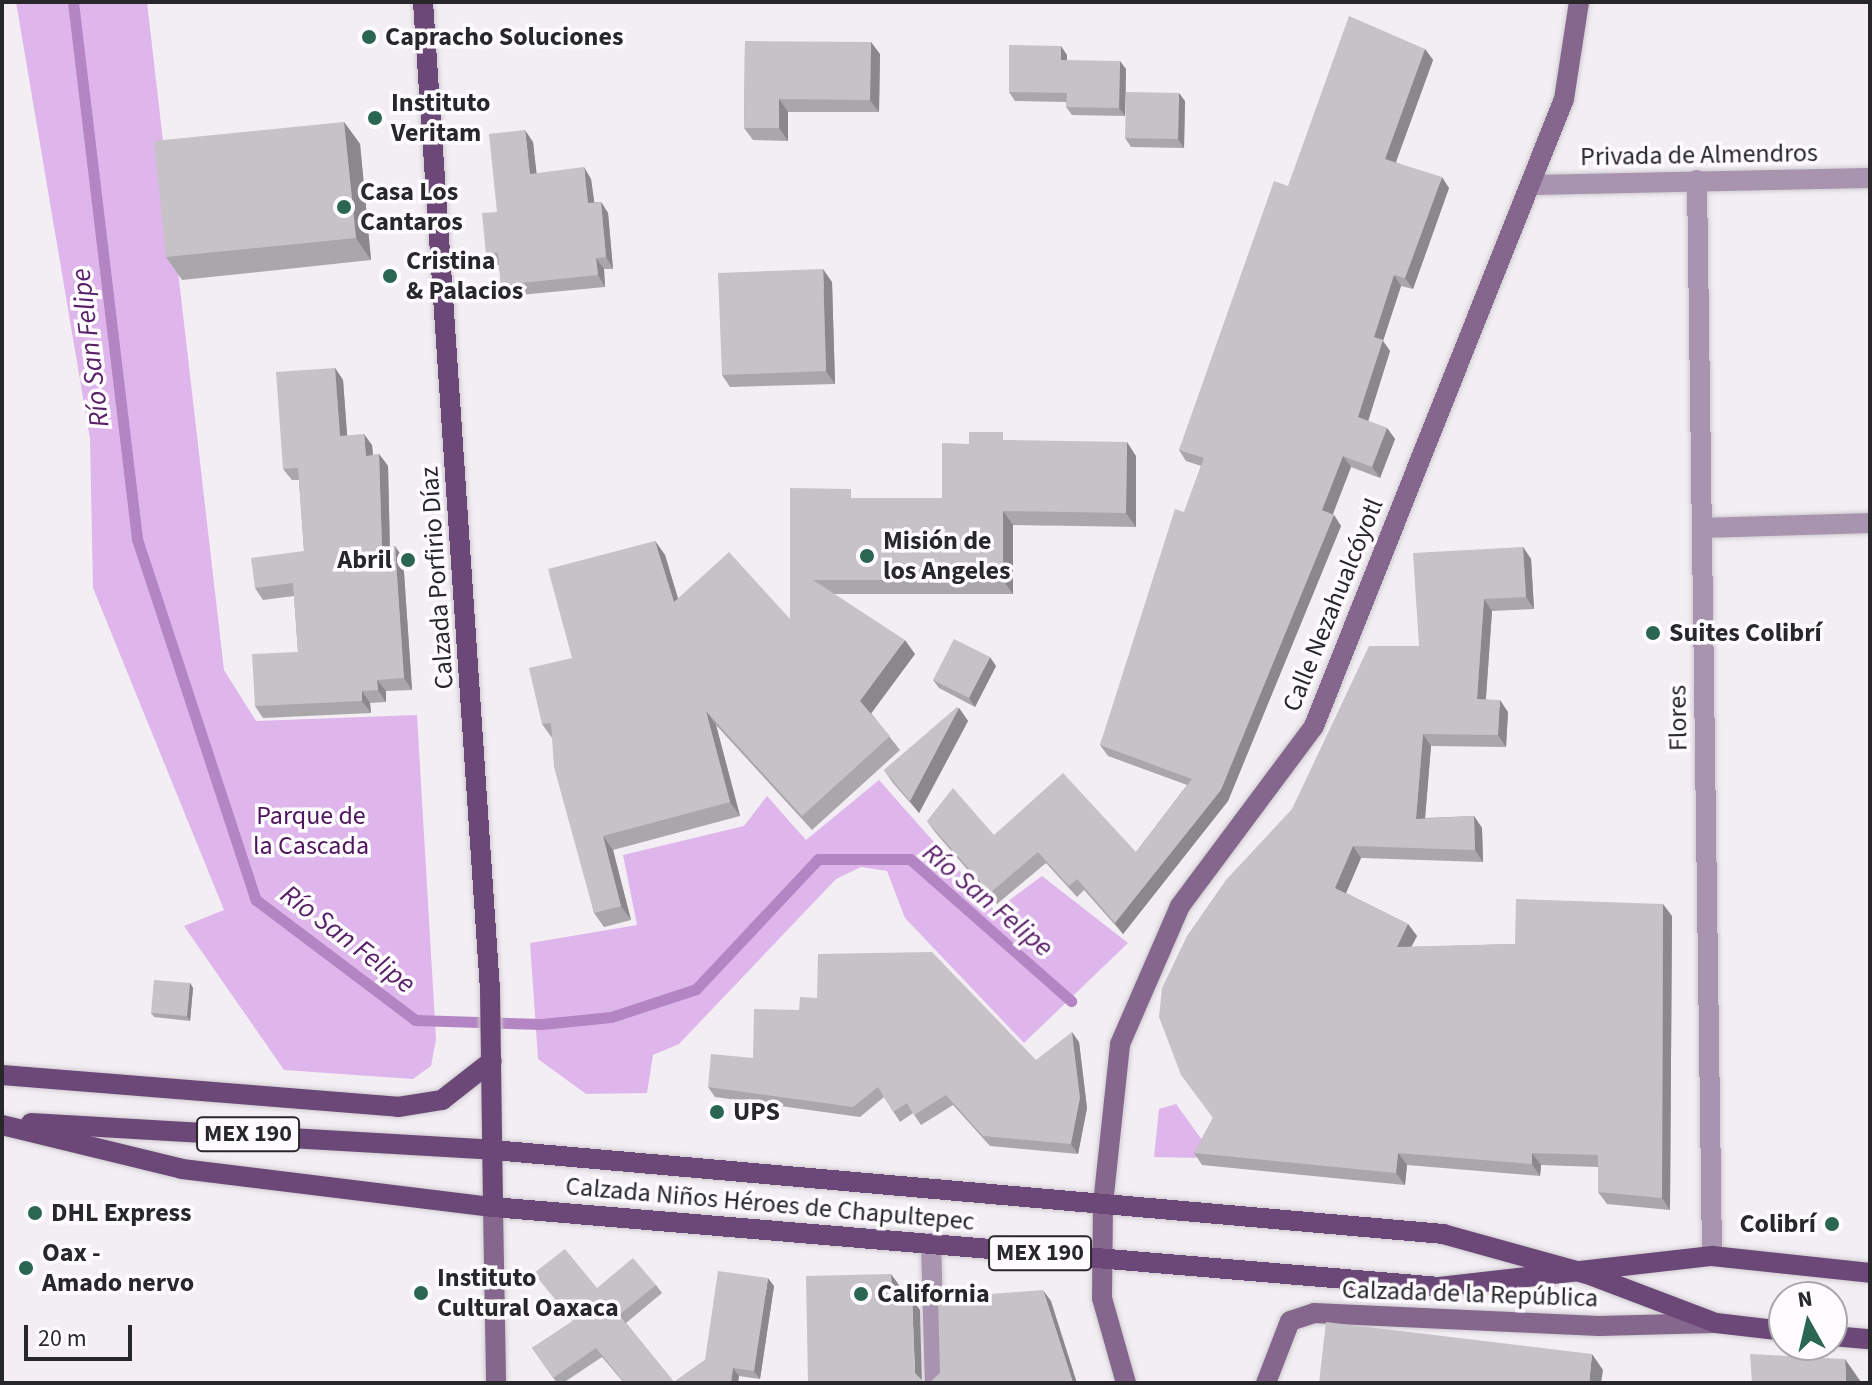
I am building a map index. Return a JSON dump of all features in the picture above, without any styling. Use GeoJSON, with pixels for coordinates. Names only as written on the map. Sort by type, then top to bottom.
{"type":"FeatureCollection","features":[{"type":"Feature","properties":{"kind":"main road","name":"Calzada Porfirio Díaz"},"geometry":{"type":"LineString","coordinates":[[423,2],[490,990],[493,1207]]}},
{"type":"Feature","properties":{"kind":"main road","name":"Calle Nezahualcóyotl"},"geometry":{"type":"LineString","coordinates":[[1126,1383],[1102,1298],[1103,1204],[1120,1044],[1180,906],[1314,726],[1564,99],[1579,2]]}},
{"type":"Feature","properties":{"kind":"main road"},"geometry":{"type":"LineString","coordinates":[[2,1075],[398,1107],[442,1100],[492,1061]]}},
{"type":"Feature","properties":{"kind":"main road","name":"Calzada Niños Héroes de Chapultepec"},"geometry":{"type":"LineString","coordinates":[[2,1123],[182,1169],[493,1207],[1439,1287],[1587,1274],[1712,1256],[1870,1273]]}},
{"type":"Feature","properties":{"kind":"main road","name":"Calzada Niños Héroes de Chapultepec"},"geometry":{"type":"LineString","coordinates":[[2,1123],[493,1150],[1443,1234],[1587,1274],[1716,1323],[1768,1329]]}},
{"type":"Feature","properties":{"kind":"main road"},"geometry":{"type":"LineString","coordinates":[[493,1207],[496,1383]]}},
{"type":"Feature","properties":{"kind":"main road","name":"Calzada de la República"},"geometry":{"type":"LineString","coordinates":[[1266,1383],[1290,1321],[1314,1313],[1599,1326],[1716,1323]]}},
{"type":"Feature","properties":{"kind":"main road"},"geometry":{"type":"LineString","coordinates":[[1848,1337],[1870,1339]]}},
{"type":"Feature","properties":{"kind":"street","name":"Privada de Almendros"},"geometry":{"type":"LineString","coordinates":[[1530,185],[1870,178]]}},
{"type":"Feature","properties":{"kind":"street","name":"Flores"},"geometry":{"type":"LineString","coordinates":[[1697,180],[1712,1256]]}},
{"type":"Feature","properties":{"kind":"street"},"geometry":{"type":"LineString","coordinates":[[1702,528],[1870,523]]}},
{"type":"Feature","properties":{"kind":"street"},"geometry":{"type":"LineString","coordinates":[[931,1243],[935,1383]]}},
{"type":"Feature","properties":{"kind":"green space","name":"Parque de la Cascada"},"geometry":{"type":"Polygon","coordinates":[[[16,2],[147,2],[224,670],[256,721],[417,715],[436,1039],[431,1066],[413,1079],[284,1070],[184,926],[224,910],[93,588],[90,439],[16,2]]]}},
{"type":"Feature","properties":{"kind":"green space"},"geometry":{"type":"Polygon","coordinates":[[[879,780],[995,911],[1042,876],[1128,943],[1024,1043],[905,918],[887,871],[861,867],[836,879],[679,1044],[653,1055],[647,1093],[586,1094],[538,1059],[530,943],[637,925],[623,855],[744,826],[767,796],[806,840],[879,780]]]}},
{"type":"Feature","properties":{"kind":"green space"},"geometry":{"type":"Polygon","coordinates":[[[1176,1104],[1205,1144],[1196,1158],[1154,1157],[1159,1109],[1176,1104]]]}},
{"type":"Feature","properties":{"kind":"building"},"geometry":{"type":"Polygon","coordinates":[[[1349,16],[1425,49],[1385,159],[1442,177],[1405,278],[1394,275],[1374,337],[1383,340],[1358,417],[1387,428],[1372,467],[1343,456],[1322,510],[1334,515],[1221,790],[1115,923],[1077,879],[1069,886],[1038,852],[990,893],[927,821],[953,788],[994,835],[1063,773],[1136,852],[1192,779],[1100,745],[1175,509],[1184,512],[1204,458],[1179,450],[1274,181],[1288,186],[1349,16]]]}},
{"type":"Feature","properties":{"kind":"building"},"geometry":{"type":"Polygon","coordinates":[[[745,41],[871,42],[870,100],[779,99],[779,128],[744,128],[745,41]]]}},
{"type":"Feature","properties":{"kind":"building"},"geometry":{"type":"Polygon","coordinates":[[[1009,45],[1061,46],[1061,60],[1120,61],[1119,108],[1066,107],[1067,93],[1009,92],[1009,45]]]}},
{"type":"Feature","properties":{"kind":"building"},"geometry":{"type":"Polygon","coordinates":[[[1126,92],[1179,93],[1178,139],[1125,138],[1126,92]]]}},
{"type":"Feature","properties":{"kind":"building"},"geometry":{"type":"Polygon","coordinates":[[[344,122],[356,238],[166,257],[154,141],[344,122]]]}},
{"type":"Feature","properties":{"kind":"building"},"geometry":{"type":"Polygon","coordinates":[[[525,130],[530,174],[584,167],[588,203],[601,202],[606,257],[596,258],[598,275],[501,285],[498,253],[486,254],[482,213],[497,212],[489,134],[525,130]]]}},
{"type":"Feature","properties":{"kind":"building"},"geometry":{"type":"Polygon","coordinates":[[[823,269],[826,371],[722,375],[718,273],[823,269]]]}},
{"type":"Feature","properties":{"kind":"building"},"geometry":{"type":"Polygon","coordinates":[[[335,368],[340,436],[364,434],[366,456],[379,454],[382,547],[395,546],[404,678],[377,680],[378,690],[362,691],[362,701],[255,706],[252,654],[298,652],[293,583],[255,588],[251,558],[304,551],[298,468],[283,469],[276,372],[335,368]]]}},
{"type":"Feature","properties":{"kind":"building"},"geometry":{"type":"Polygon","coordinates":[[[969,432],[1003,432],[1003,440],[1127,442],[1126,513],[1003,511],[1003,580],[813,580],[905,640],[860,701],[890,736],[802,816],[706,711],[730,802],[603,836],[621,906],[594,913],[554,767],[551,723],[542,724],[529,668],[572,658],[548,569],[655,541],[674,602],[729,552],[790,619],[790,488],[851,489],[851,498],[942,498],[942,443],[969,444],[969,432]]]}},
{"type":"Feature","properties":{"kind":"building"},"geometry":{"type":"Polygon","coordinates":[[[1523,547],[1526,597],[1484,599],[1477,699],[1500,700],[1498,735],[1423,734],[1416,819],[1474,816],[1475,850],[1353,846],[1335,888],[1408,924],[1397,947],[1515,944],[1516,899],[1663,904],[1662,1198],[1598,1192],[1598,1155],[1532,1153],[1532,1164],[1398,1153],[1396,1173],[1194,1153],[1213,1118],[1181,1075],[1159,1017],[1162,988],[1187,936],[1226,880],[1292,809],[1369,646],[1419,646],[1413,553],[1523,547]]]}},
{"type":"Feature","properties":{"kind":"building"},"geometry":{"type":"Polygon","coordinates":[[[954,639],[990,657],[969,698],[933,680],[954,639]]]}},
{"type":"Feature","properties":{"kind":"building"},"geometry":{"type":"Polygon","coordinates":[[[959,708],[910,801],[884,770],[959,708]]]}},
{"type":"Feature","properties":{"kind":"building"},"geometry":{"type":"Polygon","coordinates":[[[932,952],[1036,1060],[1072,1032],[1080,1098],[1071,1144],[983,1136],[946,1095],[914,1115],[907,1103],[893,1112],[878,1087],[853,1107],[708,1087],[711,1054],[753,1058],[754,1009],[799,1010],[800,997],[817,998],[818,954],[932,952]]]}},
{"type":"Feature","properties":{"kind":"building"},"geometry":{"type":"Polygon","coordinates":[[[154,980],[190,983],[187,1016],[151,1013],[154,980]]]}},
{"type":"Feature","properties":{"kind":"building"},"geometry":{"type":"Polygon","coordinates":[[[565,1249],[597,1288],[633,1258],[656,1285],[619,1315],[674,1382],[705,1360],[718,1271],[768,1278],[754,1371],[733,1368],[731,1383],[625,1383],[596,1348],[553,1378],[532,1348],[573,1321],[534,1273],[565,1249]]]}},
{"type":"Feature","properties":{"kind":"building"},"geometry":{"type":"Polygon","coordinates":[[[891,1274],[892,1300],[912,1299],[915,1373],[925,1383],[808,1383],[806,1276],[891,1274]]]}},
{"type":"Feature","properties":{"kind":"building"},"geometry":{"type":"Polygon","coordinates":[[[1043,1290],[1073,1383],[929,1383],[940,1373],[938,1298],[1043,1290]]]}},
{"type":"Feature","properties":{"kind":"building"},"geometry":{"type":"Polygon","coordinates":[[[1326,1322],[1592,1354],[1589,1383],[1319,1383],[1326,1322]]]}},
{"type":"Feature","properties":{"kind":"building"},"geometry":{"type":"Polygon","coordinates":[[[1750,1354],[1768,1355],[1768,1361],[1845,1361],[1846,1383],[1752,1383],[1750,1354]]]}},
{"type":"Feature","properties":{"kind":"waterway","name":"Río San Felipe"},"geometry":{"type":"LineString","coordinates":[[73,2],[137,539],[256,900],[415,1020],[542,1024],[611,1017],[696,989],[818,859],[910,859],[1071,1001]]}},
{"type":"Feature","properties":{"kind":"place","name":"Capracho Soluciones"},"geometry":{"type":"Point","coordinates":[369,37]}},
{"type":"Feature","properties":{"kind":"place","name":"Instituto Veritam"},"geometry":{"type":"Point","coordinates":[375,118]}},
{"type":"Feature","properties":{"kind":"place","name":"Casa Los Cantaros"},"geometry":{"type":"Point","coordinates":[344,207]}},
{"type":"Feature","properties":{"kind":"place","name":"Cristina & Palacios"},"geometry":{"type":"Point","coordinates":[390,276]}},
{"type":"Feature","properties":{"kind":"place","name":"Misión de los Angeles"},"geometry":{"type":"Point","coordinates":[867,556]}},
{"type":"Feature","properties":{"kind":"place","name":"Abril"},"geometry":{"type":"Point","coordinates":[408,560]}},
{"type":"Feature","properties":{"kind":"place","name":"Suites Colibrí"},"geometry":{"type":"Point","coordinates":[1653,633]}},
{"type":"Feature","properties":{"kind":"place","name":"UPS"},"geometry":{"type":"Point","coordinates":[717,1112]}},
{"type":"Feature","properties":{"kind":"place","name":"DHL Express"},"geometry":{"type":"Point","coordinates":[35,1213]}},
{"type":"Feature","properties":{"kind":"place","name":"Colibrí"},"geometry":{"type":"Point","coordinates":[1832,1224]}},
{"type":"Feature","properties":{"kind":"place","name":"Oax - Amado nervo"},"geometry":{"type":"Point","coordinates":[26,1268]}},
{"type":"Feature","properties":{"kind":"place","name":"Instituto Cultural Oaxaca"},"geometry":{"type":"Point","coordinates":[421,1293]}},
{"type":"Feature","properties":{"kind":"place","name":"California"},"geometry":{"type":"Point","coordinates":[861,1294]}}]}
